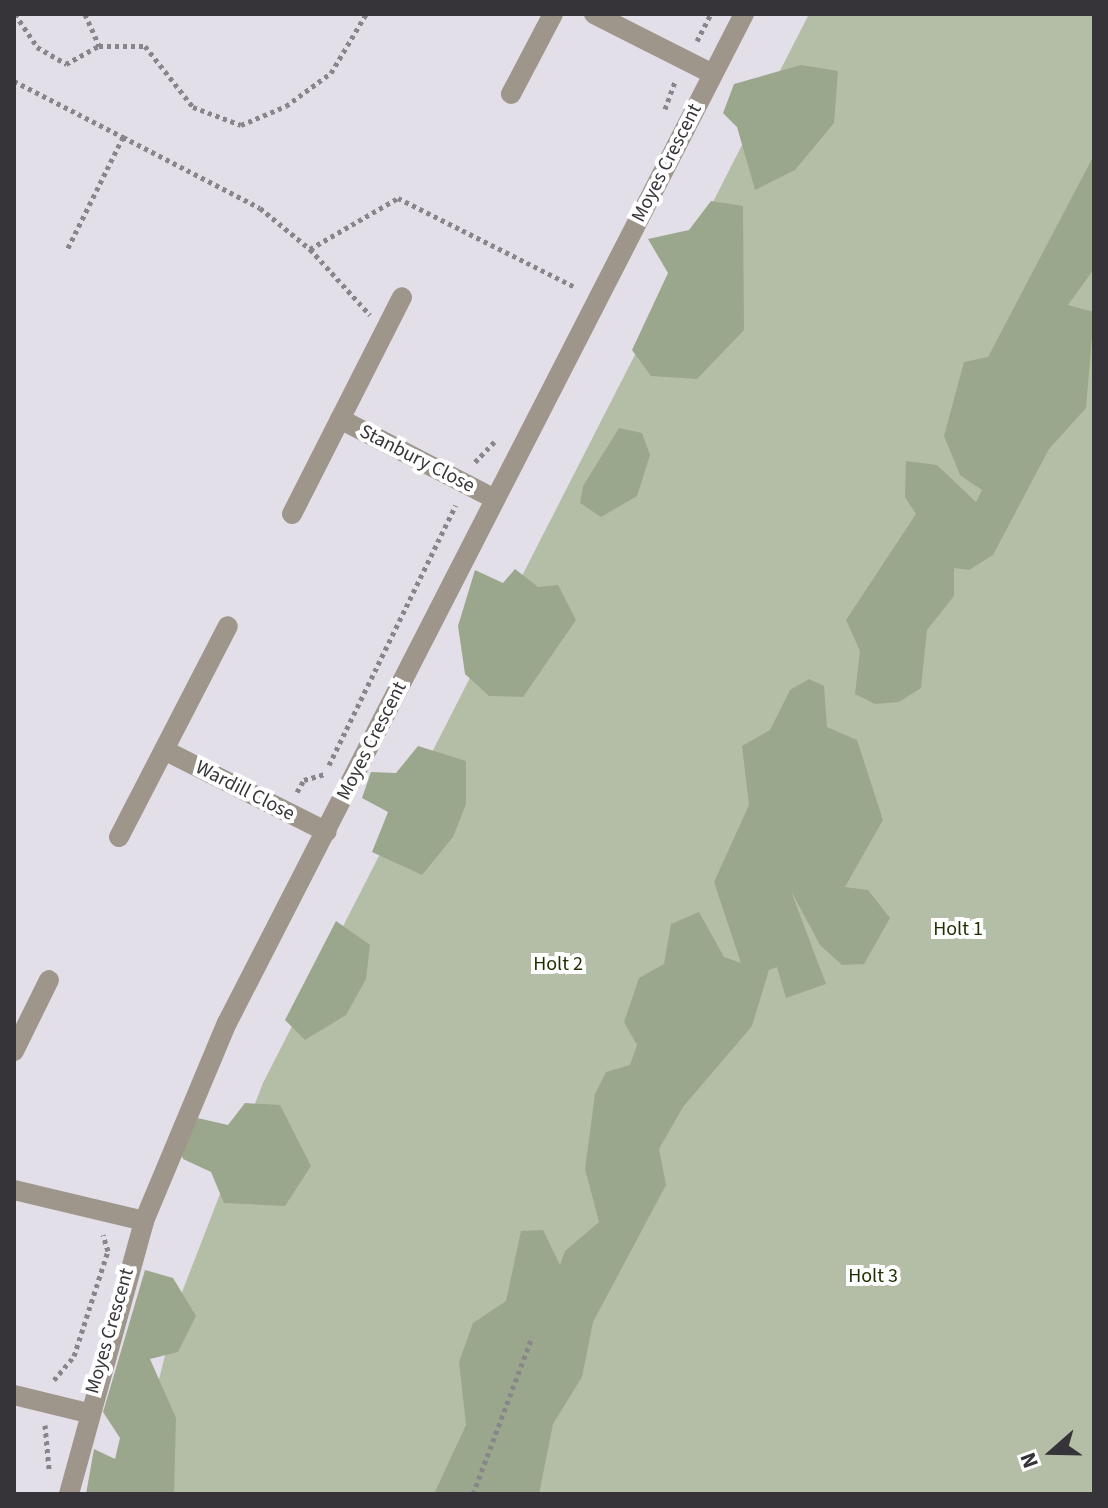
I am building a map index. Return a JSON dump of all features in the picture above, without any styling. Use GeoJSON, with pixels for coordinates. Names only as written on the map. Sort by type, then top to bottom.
{"type":"FeatureCollection","features":[{"type":"Feature","properties":{"kind":"street"},"geometry":{"type":"LineString","coordinates":[[511,94],[553,14]]}},
{"type":"Feature","properties":{"kind":"street"},"geometry":{"type":"LineString","coordinates":[[594,14],[713,74]]}},
{"type":"Feature","properties":{"kind":"street","name":"Moyes Crescent"},"geometry":{"type":"LineString","coordinates":[[69,1494],[88,1413],[144,1221],[227,1023],[744,14]]}},
{"type":"Feature","properties":{"kind":"street","name":"Stanbury Close"},"geometry":{"type":"LineString","coordinates":[[292,514],[402,297]]}},
{"type":"Feature","properties":{"kind":"street","name":"Stanbury Close"},"geometry":{"type":"LineString","coordinates":[[340,419],[495,499]]}},
{"type":"Feature","properties":{"kind":"street"},"geometry":{"type":"LineString","coordinates":[[119,837],[228,626]]}},
{"type":"Feature","properties":{"kind":"street","name":"Wardill Close"},"geometry":{"type":"LineString","coordinates":[[164,750],[327,832]]}},
{"type":"Feature","properties":{"kind":"street"},"geometry":{"type":"LineString","coordinates":[[14,1051],[49,980]]}},
{"type":"Feature","properties":{"kind":"street"},"geometry":{"type":"LineString","coordinates":[[14,1190],[144,1221]]}},
{"type":"Feature","properties":{"kind":"street"},"geometry":{"type":"LineString","coordinates":[[14,1395],[88,1413]]}},
{"type":"Feature","properties":{"kind":"path"},"geometry":{"type":"LineString","coordinates":[[15,14],[51,61],[66,64],[99,46],[145,46],[193,107],[241,125],[286,106],[331,73],[366,14]]}},
{"type":"Feature","properties":{"kind":"path"},"geometry":{"type":"LineString","coordinates":[[85,14],[99,46]]}},
{"type":"Feature","properties":{"kind":"path"},"geometry":{"type":"LineString","coordinates":[[681,45],[696,44],[711,14]]}},
{"type":"Feature","properties":{"kind":"path"},"geometry":{"type":"LineString","coordinates":[[14,81],[260,208],[310,249],[368,315],[390,322]]}},
{"type":"Feature","properties":{"kind":"path"},"geometry":{"type":"LineString","coordinates":[[67,250],[123,137]]}},
{"type":"Feature","properties":{"kind":"path"},"geometry":{"type":"LineString","coordinates":[[310,249],[398,198],[578,289]]}},
{"type":"Feature","properties":{"kind":"path"},"geometry":{"type":"LineString","coordinates":[[304,780],[322,779],[456,511],[448,494],[456,479]]}},
{"type":"Feature","properties":{"kind":"path"},"geometry":{"type":"LineString","coordinates":[[48,1482],[42,1442],[56,1369],[74,1356],[108,1251],[101,1232],[106,1211]]}},
{"type":"Feature","properties":{"kind":"path"},"geometry":{"type":"LineString","coordinates":[[473,1494],[532,1337]]}},
{"type":"Feature","properties":{"kind":"green space","name":"Holt 2"},"geometry":{"type":"Polygon","coordinates":[[[809,14],[1094,14],[1094,1494],[130,1494],[179,1300],[263,1083],[809,14]]]}},
{"type":"Feature","properties":{"kind":"green space"},"geometry":{"type":"Polygon","coordinates":[[[801,65],[838,71],[834,123],[795,170],[755,190],[737,127],[723,113],[734,84],[801,65]]]}},
{"type":"Feature","properties":{"kind":"green space"},"geometry":{"type":"Polygon","coordinates":[[[1094,155],[1094,269],[1068,305],[1094,312],[1086,408],[1049,449],[993,555],[969,570],[954,568],[954,596],[927,630],[921,688],[899,702],[875,704],[855,694],[860,651],[846,620],[916,514],[905,497],[906,461],[937,465],[976,502],[982,490],[960,475],[944,436],[964,362],[988,357],[1094,155]]]}},
{"type":"Feature","properties":{"kind":"green space"},"geometry":{"type":"Polygon","coordinates":[[[711,201],[743,206],[744,330],[697,379],[651,376],[632,350],[668,273],[648,239],[689,230],[711,201]]]}},
{"type":"Feature","properties":{"kind":"green space"},"geometry":{"type":"Polygon","coordinates":[[[619,428],[642,433],[650,455],[637,496],[601,517],[580,503],[583,486],[619,428]]]}},
{"type":"Feature","properties":{"kind":"green space"},"geometry":{"type":"Polygon","coordinates":[[[515,569],[538,587],[558,585],[576,620],[523,697],[489,696],[465,674],[458,626],[475,570],[503,583],[515,569]]]}},
{"type":"Feature","properties":{"kind":"green space"},"geometry":{"type":"Polygon","coordinates":[[[809,679],[824,686],[827,727],[857,740],[883,820],[845,887],[868,890],[890,918],[864,964],[842,965],[820,945],[791,891],[826,984],[786,998],[777,967],[769,970],[752,1026],[683,1107],[659,1149],[666,1185],[593,1322],[582,1377],[553,1424],[539,1494],[434,1494],[466,1425],[459,1362],[473,1323],[506,1301],[521,1231],[543,1230],[560,1265],[565,1251],[599,1222],[585,1169],[595,1094],[606,1072],[630,1065],[637,1045],[624,1022],[639,978],[664,964],[671,924],[699,912],[724,957],[741,963],[714,882],[749,805],[742,746],[770,730],[790,690],[809,679]]]}},
{"type":"Feature","properties":{"kind":"green space"},"geometry":{"type":"Polygon","coordinates":[[[418,746],[466,761],[466,804],[453,837],[422,875],[372,852],[388,812],[362,798],[371,772],[396,773],[418,746]]]}},
{"type":"Feature","properties":{"kind":"green space"},"geometry":{"type":"Polygon","coordinates":[[[336,921],[370,945],[366,979],[346,1015],[305,1040],[285,1020],[336,921]]]}},
{"type":"Feature","properties":{"kind":"green space"},"geometry":{"type":"Polygon","coordinates":[[[245,1103],[280,1105],[311,1166],[285,1206],[224,1203],[211,1172],[183,1159],[179,1147],[193,1117],[228,1125],[245,1103]]]}},
{"type":"Feature","properties":{"kind":"green space"},"geometry":{"type":"Polygon","coordinates":[[[145,1270],[173,1278],[196,1316],[178,1352],[150,1359],[176,1418],[174,1494],[86,1494],[94,1449],[115,1459],[120,1438],[103,1412],[145,1270]]]}},
{"type":"Feature","properties":{"kind":"park label","name":"Holt 1"},"geometry":{"type":"Point","coordinates":[958,929]}},
{"type":"Feature","properties":{"kind":"park label","name":"Holt 3"},"geometry":{"type":"Point","coordinates":[873,1276]}}]}
